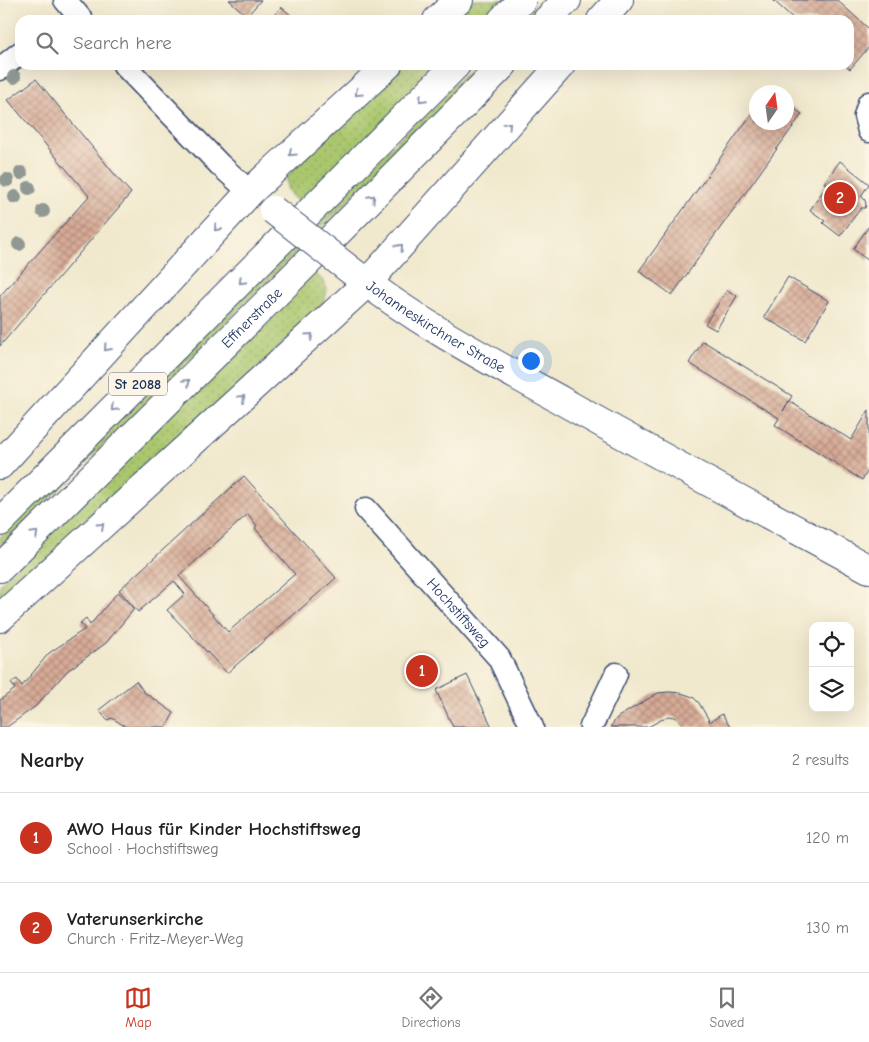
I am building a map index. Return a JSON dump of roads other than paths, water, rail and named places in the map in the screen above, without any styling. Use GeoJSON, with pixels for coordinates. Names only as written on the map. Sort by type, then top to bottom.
{"type":"FeatureCollection","features":[{"type":"Feature","properties":{"kind":"main road"},"geometry":{"type":"LineString","coordinates":[[442,15],[459,0]]}},
{"type":"Feature","properties":{"kind":"main road"},"geometry":{"type":"LineString","coordinates":[[507,15],[522,0]]}},
{"type":"Feature","properties":{"kind":"main road"},"geometry":{"type":"LineString","coordinates":[[552,15],[567,0]]}},
{"type":"Feature","properties":{"kind":"main road"},"geometry":{"type":"LineString","coordinates":[[606,15],[619,0]]}},
{"type":"Feature","properties":{"kind":"main road"},"geometry":{"type":"LineString","coordinates":[[0,465],[250,192],[383,70]]}},
{"type":"Feature","properties":{"kind":"main road","name":"St 2088"},"geometry":{"type":"LineString","coordinates":[[0,522],[451,70]]}},
{"type":"Feature","properties":{"kind":"main road","name":"Effnerstraße"},"geometry":{"type":"LineString","coordinates":[[0,568],[338,233],[498,70]]}},
{"type":"Feature","properties":{"kind":"main road"},"geometry":{"type":"LineString","coordinates":[[0,618],[361,278],[556,70]]}},
{"type":"Feature","properties":{"kind":"main road","name":"Johanneskirchner Straße"},"geometry":{"type":"LineString","coordinates":[[250,192],[361,278],[464,346],[869,569]]}},
{"type":"Feature","properties":{"kind":"street"},"geometry":{"type":"LineString","coordinates":[[0,69],[15,57]]}},
{"type":"Feature","properties":{"kind":"street","name":"Johanneskirchner Straße"},"geometry":{"type":"LineString","coordinates":[[129,70],[220,165],[250,192]]}},
{"type":"Feature","properties":{"kind":"street"},"geometry":{"type":"LineString","coordinates":[[869,103],[865,116],[869,131]]}},
{"type":"Feature","properties":{"kind":"street","name":"Hochstiftsweg"},"geometry":{"type":"LineString","coordinates":[[366,510],[499,658],[532,727]]}},
{"type":"Feature","properties":{"kind":"street"},"geometry":{"type":"LineString","coordinates":[[591,727],[616,674]]}},
{"type":"Feature","properties":{"kind":"place","name":"Vaterunserkirche"},"geometry":{"type":"Point","coordinates":[840,198]}},
{"type":"Feature","properties":{"kind":"place","name":"AWO Haus für Kinder Hochstiftsweg"},"geometry":{"type":"Point","coordinates":[422,671]}}]}
